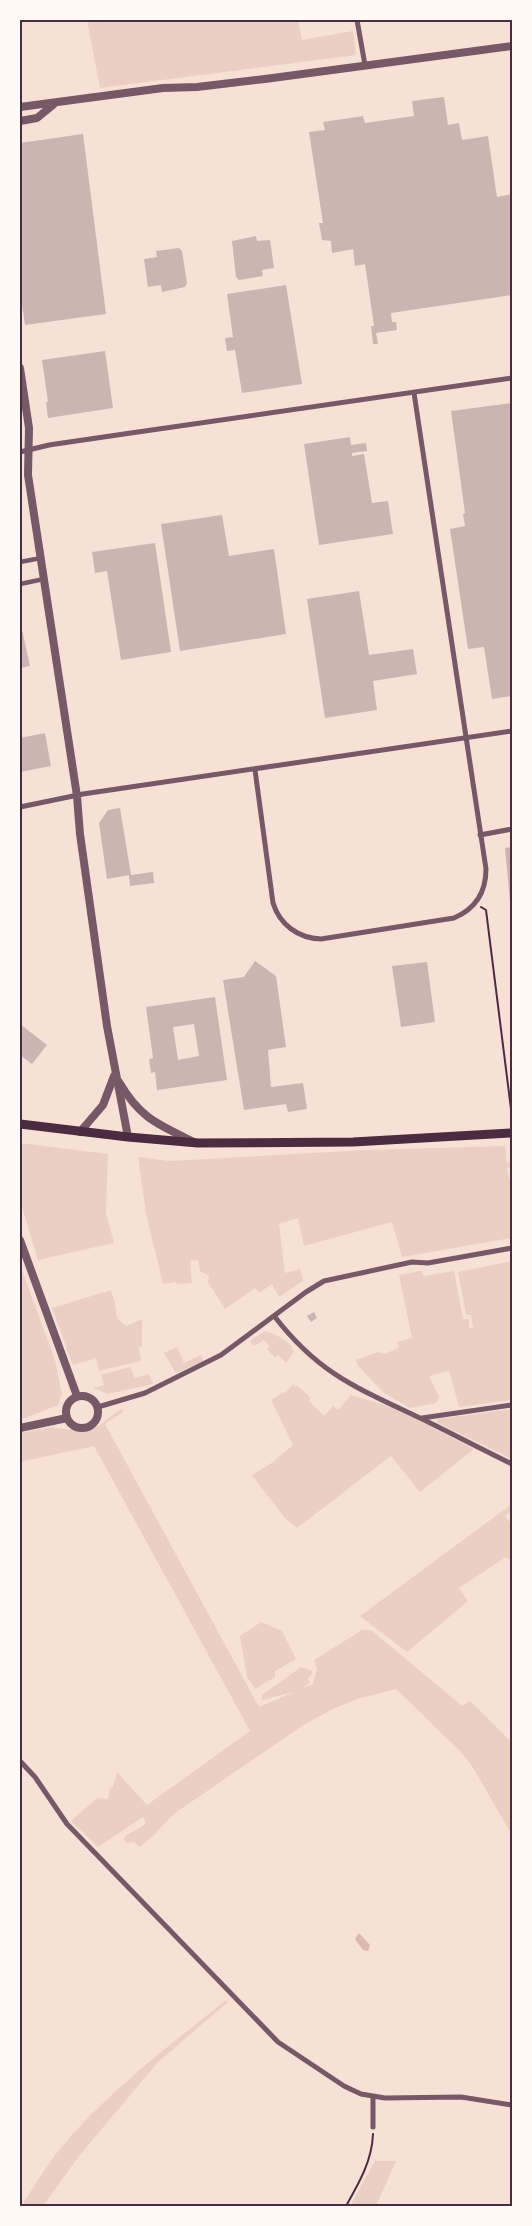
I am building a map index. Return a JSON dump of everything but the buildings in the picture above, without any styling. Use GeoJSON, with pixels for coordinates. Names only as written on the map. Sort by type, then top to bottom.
{"type":"FeatureCollection","features":[{"type":"Feature","properties":{"kind":"main road"},"geometry":{"type":"LineString","coordinates":[[20,1124],[80,1132],[198,1143],[353,1142],[512,1134]]}},
{"type":"Feature","properties":{"kind":"street"},"geometry":{"type":"LineString","coordinates":[[357,20],[365,65]]}},
{"type":"Feature","properties":{"kind":"street"},"geometry":{"type":"LineString","coordinates":[[20,107],[162,88],[256,80],[512,46]]}},
{"type":"Feature","properties":{"kind":"street"},"geometry":{"type":"LineString","coordinates":[[20,121],[37,118],[53,104]]}},
{"type":"Feature","properties":{"kind":"street"},"geometry":{"type":"LineString","coordinates":[[20,368],[29,428],[28,475],[77,796],[84,862],[115,1074],[128,1137]]}},
{"type":"Feature","properties":{"kind":"street"},"geometry":{"type":"LineString","coordinates":[[20,452],[124,434],[512,378]]}},
{"type":"Feature","properties":{"kind":"street"},"geometry":{"type":"LineString","coordinates":[[255,770],[275,909],[285,924],[300,935],[321,939],[440,920],[461,914],[476,902],[483,889],[486,875],[414,393]]}},
{"type":"Feature","properties":{"kind":"street"},"geometry":{"type":"LineString","coordinates":[[20,562],[41,558]]}},
{"type":"Feature","properties":{"kind":"street"},"geometry":{"type":"LineString","coordinates":[[20,584],[44,579]]}},
{"type":"Feature","properties":{"kind":"street"},"geometry":{"type":"LineString","coordinates":[[20,807],[77,796],[512,730]]}},
{"type":"Feature","properties":{"kind":"street"},"geometry":{"type":"LineString","coordinates":[[480,835],[512,829]]}},
{"type":"Feature","properties":{"kind":"street"},"geometry":{"type":"LineString","coordinates":[[80,1132],[104,1105],[115,1074]]}},
{"type":"Feature","properties":{"kind":"street"},"geometry":{"type":"LineString","coordinates":[[115,1074],[130,1101],[143,1114],[158,1125],[198,1143]]}},
{"type":"Feature","properties":{"kind":"street"},"geometry":{"type":"LineString","coordinates":[[20,1240],[77,1396]]}},
{"type":"Feature","properties":{"kind":"street"},"geometry":{"type":"LineString","coordinates":[[98,1407],[145,1394],[221,1355],[275,1317],[306,1292],[324,1281],[412,1262],[428,1263],[512,1248]]}},
{"type":"Feature","properties":{"kind":"street"},"geometry":{"type":"LineString","coordinates":[[275,1317],[302,1350],[328,1371],[353,1386],[422,1418],[512,1464]]}},
{"type":"Feature","properties":{"kind":"street"},"geometry":{"type":"LineString","coordinates":[[77,1396],[91,1398],[98,1407],[97,1419],[88,1427],[74,1426],[67,1418],[68,1404],[77,1396]]}},
{"type":"Feature","properties":{"kind":"street"},"geometry":{"type":"LineString","coordinates":[[422,1418],[512,1405]]}},
{"type":"Feature","properties":{"kind":"street"},"geometry":{"type":"LineString","coordinates":[[20,1428],[39,1422],[67,1418]]}},
{"type":"Feature","properties":{"kind":"street"},"geometry":{"type":"LineString","coordinates":[[20,1761],[35,1777],[67,1824],[270,2036],[344,2086],[361,2094],[373,2097],[461,2097],[512,2105]]}},
{"type":"Feature","properties":{"kind":"street"},"geometry":{"type":"LineString","coordinates":[[373,2097],[373,2127]]}},
{"type":"Feature","properties":{"kind":"path"},"geometry":{"type":"LineString","coordinates":[[476,902],[486,910],[512,1118]]}},
{"type":"Feature","properties":{"kind":"path"},"geometry":{"type":"LineString","coordinates":[[346,2206],[370,2155],[373,2127]]}},
{"type":"Feature","properties":{"kind":"shaded area"},"geometry":{"type":"Polygon","coordinates":[[[87,20],[298,20],[302,40],[353,31],[356,55],[100,88],[87,20]]]}},
{"type":"Feature","properties":{"kind":"shaded area"},"geometry":{"type":"Polygon","coordinates":[[[20,1143],[108,1154],[106,1213],[114,1243],[38,1260],[20,1200],[20,1143]]]}},
{"type":"Feature","properties":{"kind":"shaded area"},"geometry":{"type":"Polygon","coordinates":[[[505,1146],[507,1162],[512,1162],[512,1167],[507,1168],[512,1191],[512,1238],[402,1257],[392,1222],[304,1246],[298,1218],[279,1224],[285,1273],[300,1269],[303,1281],[279,1297],[272,1284],[259,1293],[255,1288],[225,1309],[208,1282],[209,1276],[200,1271],[198,1260],[190,1261],[192,1283],[178,1284],[175,1282],[163,1284],[146,1214],[138,1157],[170,1161],[365,1150],[505,1146]]]}},
{"type":"Feature","properties":{"kind":"shaded area"},"geometry":{"type":"Polygon","coordinates":[[[512,1261],[512,1400],[459,1407],[449,1371],[429,1376],[439,1397],[436,1403],[410,1408],[384,1393],[358,1366],[356,1360],[378,1352],[385,1354],[399,1347],[397,1342],[412,1338],[399,1275],[421,1271],[424,1276],[454,1271],[463,1319],[469,1319],[469,1328],[473,1329],[471,1315],[466,1315],[458,1272],[512,1261]]]}},
{"type":"Feature","properties":{"kind":"shaded area"},"geometry":{"type":"Polygon","coordinates":[[[20,1265],[55,1360],[62,1394],[58,1405],[20,1420],[20,1265]]]}},
{"type":"Feature","properties":{"kind":"shaded area"},"geometry":{"type":"Polygon","coordinates":[[[111,1290],[117,1318],[126,1326],[142,1319],[142,1346],[139,1348],[141,1361],[99,1371],[96,1358],[73,1365],[52,1308],[111,1290]]]}},
{"type":"Feature","properties":{"kind":"shaded area"},"geometry":{"type":"Polygon","coordinates":[[[265,1331],[282,1338],[292,1348],[294,1352],[286,1363],[278,1355],[275,1358],[267,1349],[270,1346],[264,1340],[254,1346],[250,1341],[265,1331]]]}},
{"type":"Feature","properties":{"kind":"shaded area"},"geometry":{"type":"Polygon","coordinates":[[[177,1347],[184,1363],[201,1355],[203,1361],[176,1373],[164,1353],[177,1347]]]}},
{"type":"Feature","properties":{"kind":"shaded area"},"geometry":{"type":"Polygon","coordinates":[[[130,1367],[135,1378],[149,1374],[153,1384],[108,1394],[93,1388],[104,1385],[101,1375],[130,1367]]]}},
{"type":"Feature","properties":{"kind":"shaded area"},"geometry":{"type":"Polygon","coordinates":[[[293,1384],[295,1387],[297,1385],[311,1398],[309,1401],[324,1416],[333,1406],[338,1410],[351,1395],[394,1408],[474,1449],[420,1492],[391,1456],[297,1528],[284,1517],[252,1475],[269,1465],[293,1445],[271,1400],[283,1392],[284,1394],[293,1384]]]}},
{"type":"Feature","properties":{"kind":"shaded area"},"geometry":{"type":"Polygon","coordinates":[[[122,1408],[123,1412],[105,1424],[259,1707],[294,1692],[262,1700],[262,1695],[301,1667],[312,1671],[312,1674],[308,1678],[310,1683],[301,1689],[313,1684],[317,1669],[314,1660],[362,1630],[371,1630],[462,1706],[470,1701],[512,1743],[512,1835],[472,1766],[460,1751],[396,1689],[357,1699],[305,1724],[178,1811],[150,1839],[139,1847],[134,1842],[126,1843],[124,1840],[125,1836],[146,1824],[143,1817],[98,1847],[71,1821],[97,1798],[108,1799],[110,1788],[113,1787],[117,1772],[147,1805],[250,1731],[94,1446],[20,1462],[20,1433],[52,1427],[86,1432],[97,1427],[122,1408]]]}},
{"type":"Feature","properties":{"kind":"shaded area"},"geometry":{"type":"Polygon","coordinates":[[[512,1409],[512,1459],[436,1422],[438,1419],[512,1409]]]}},
{"type":"Feature","properties":{"kind":"shaded area"},"geometry":{"type":"Polygon","coordinates":[[[512,1504],[512,1511],[505,1516],[512,1525],[512,1561],[506,1557],[459,1588],[468,1601],[407,1652],[360,1616],[512,1504]]]}},
{"type":"Feature","properties":{"kind":"shaded area"},"geometry":{"type":"Polygon","coordinates":[[[261,1622],[282,1631],[296,1659],[275,1671],[275,1677],[255,1689],[247,1677],[240,1636],[261,1622]]]}},
{"type":"Feature","properties":{"kind":"shaded area"},"geometry":{"type":"Polygon","coordinates":[[[359,1933],[370,1945],[368,1951],[363,1950],[355,1939],[359,1933]]]}},
{"type":"Feature","properties":{"kind":"shaded area"},"geometry":{"type":"Polygon","coordinates":[[[226,2000],[228,2002],[158,2062],[79,2156],[43,2206],[21,2206],[45,2169],[78,2128],[139,2070],[226,2000]]]}},
{"type":"Feature","properties":{"kind":"shaded area"},"geometry":{"type":"Polygon","coordinates":[[[375,2161],[396,2161],[376,2206],[350,2206],[375,2161]]]}}]}
